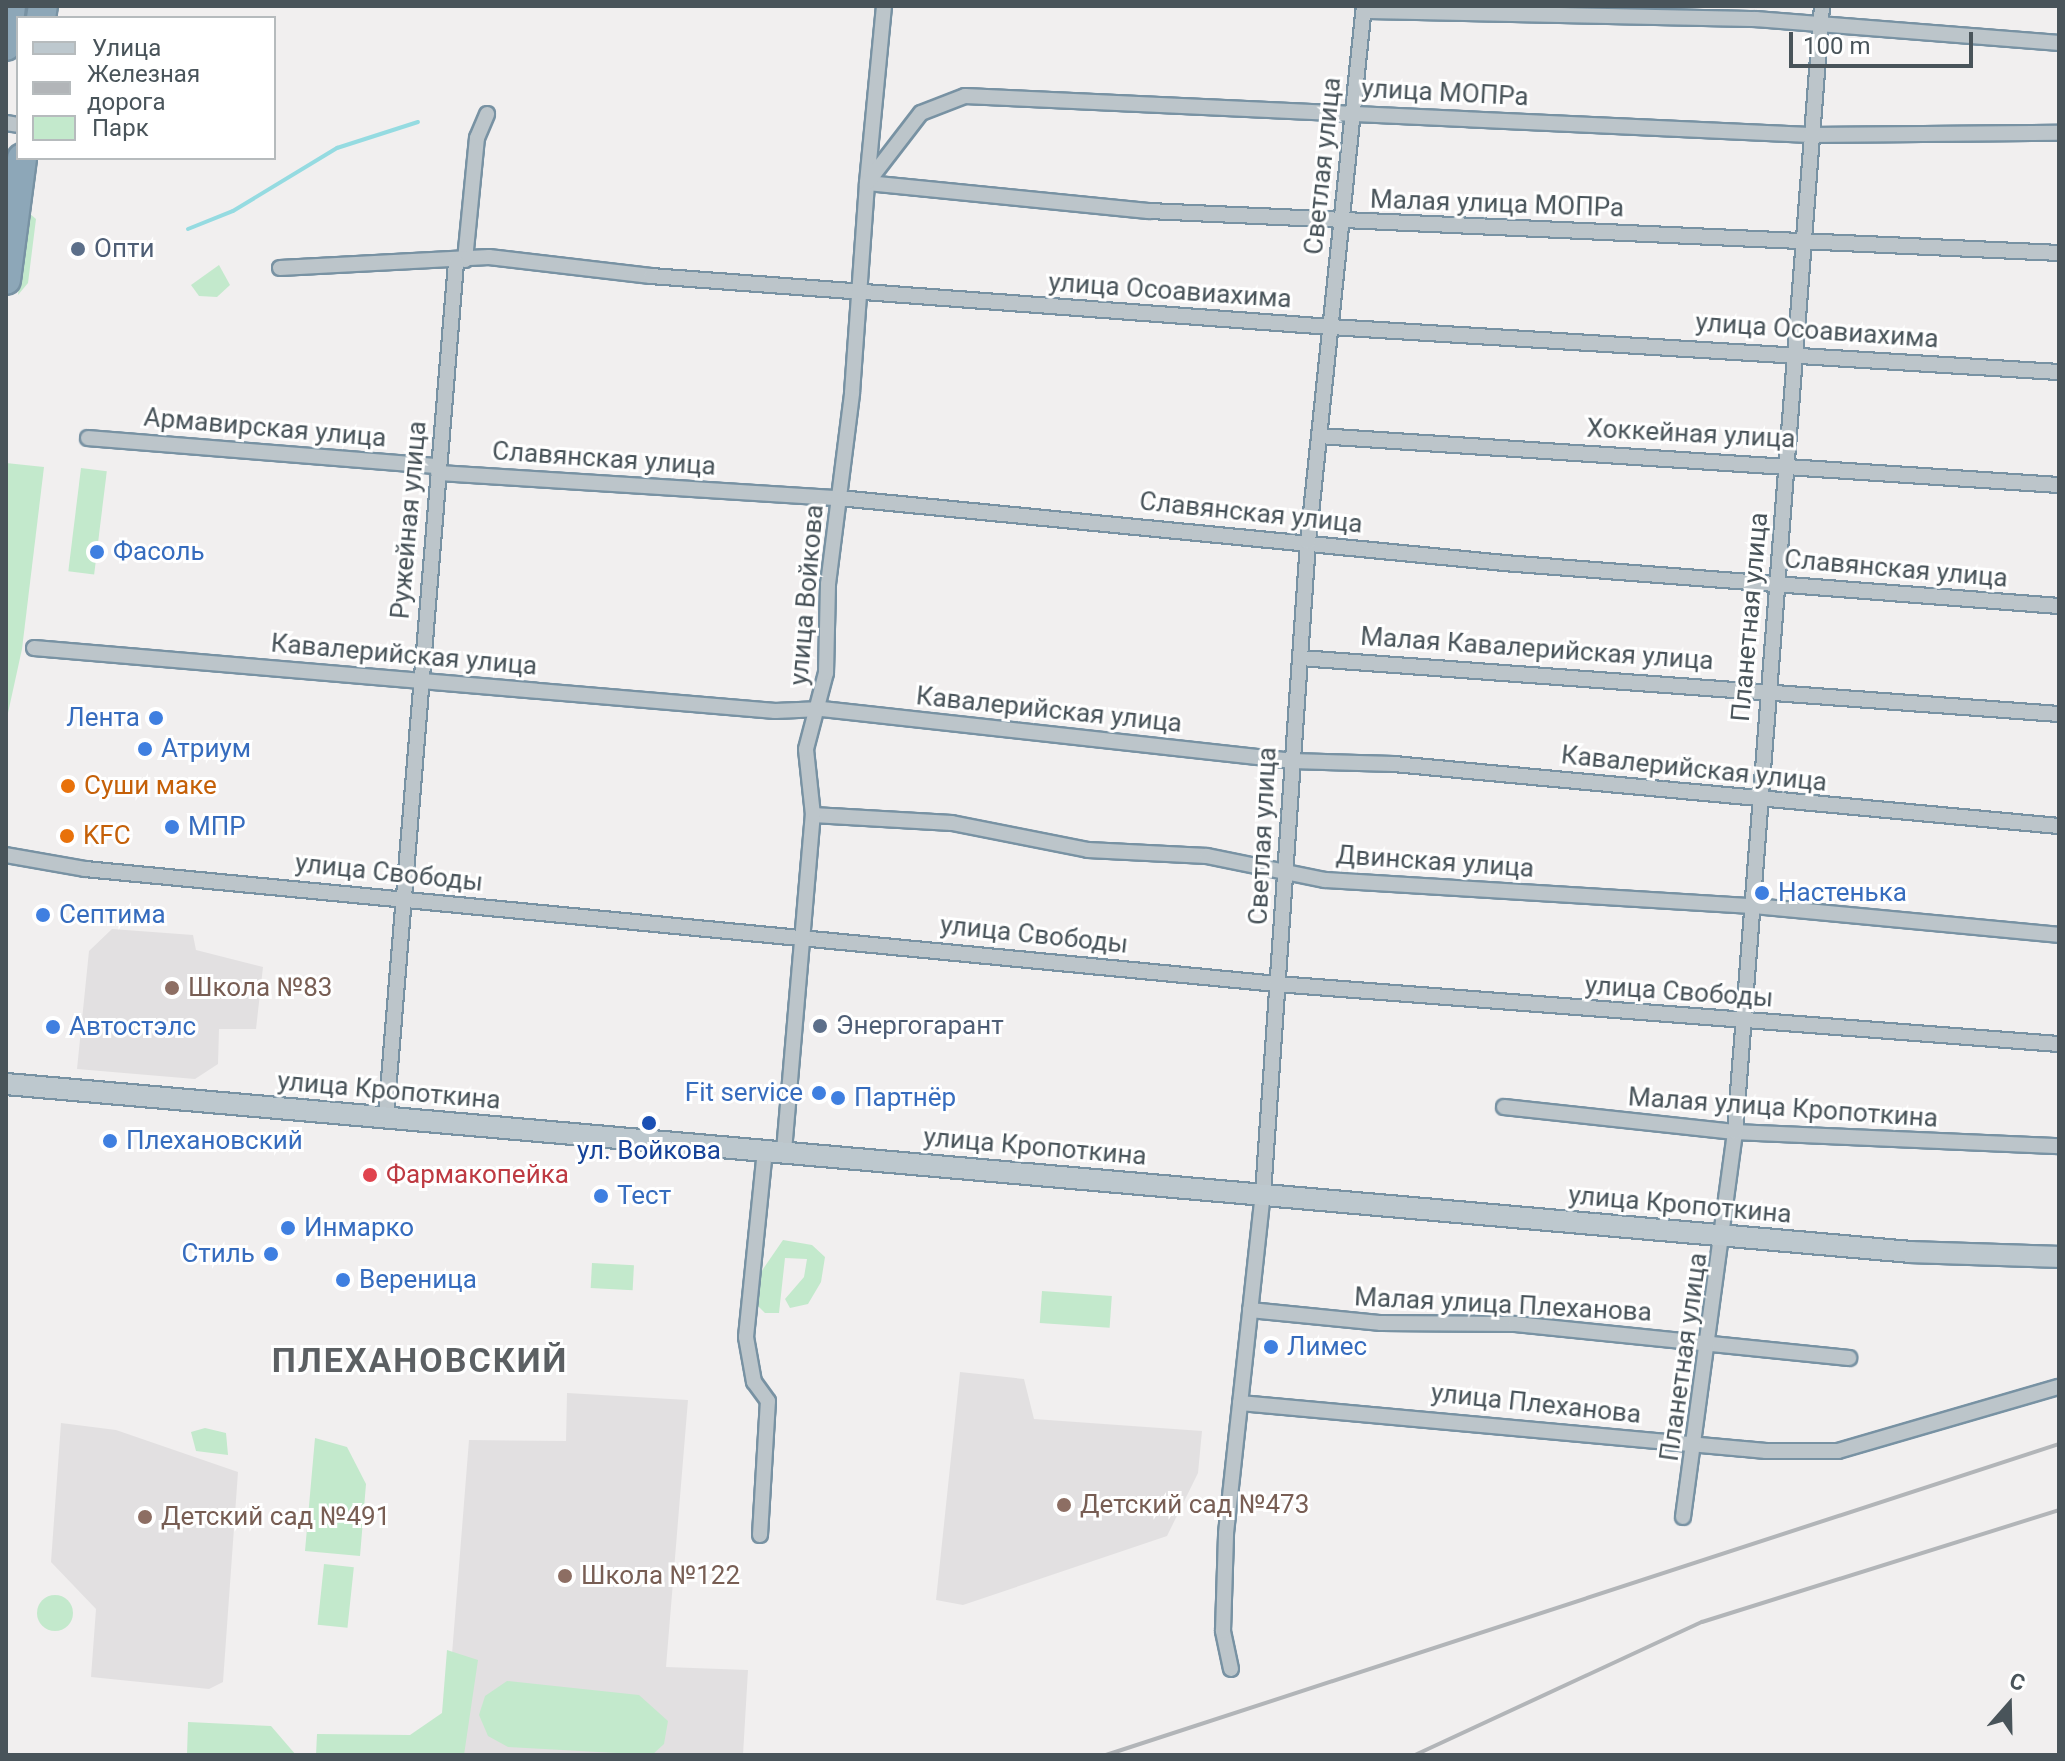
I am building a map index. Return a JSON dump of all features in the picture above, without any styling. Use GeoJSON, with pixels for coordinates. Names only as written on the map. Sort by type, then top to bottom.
{"type":"FeatureCollection","features":[{"type":"Feature","properties":{"kind":"highway"},"geometry":{"type":"LineString","coordinates":[[6,46],[11,6]]}},
{"type":"Feature","properties":{"kind":"highway"},"geometry":{"type":"LineString","coordinates":[[6,280],[16,161]]}},
{"type":"Feature","properties":{"kind":"main road","name":"улица Кропоткина"},"geometry":{"type":"LineString","coordinates":[[6,1084],[1911,1252],[2059,1257]]}},
{"type":"Feature","properties":{"kind":"street","name":"улица Войкова"},"geometry":{"type":"LineString","coordinates":[[760,1535],[768,1401],[754,1382],[746,1337],[804,936],[813,815],[806,749],[822,709],[884,6]]}},
{"type":"Feature","properties":{"kind":"street","name":"Планетная улица"},"geometry":{"type":"LineString","coordinates":[[1683,1517],[1725,1235],[1735,1132],[1800,242],[1822,6]]}},
{"type":"Feature","properties":{"kind":"street"},"geometry":{"type":"LineString","coordinates":[[1364,8],[1821,23],[2059,43]]}},
{"type":"Feature","properties":{"kind":"street","name":"Светлая улица"},"geometry":{"type":"LineString","coordinates":[[1231,1669],[1223,1631],[1226,1533],[1263,1194],[1308,542],[1364,8]]}},
{"type":"Feature","properties":{"kind":"street","name":"улица МОПРа"},"geometry":{"type":"LineString","coordinates":[[867,183],[921,113],[965,96],[1810,135],[2059,133]]}},
{"type":"Feature","properties":{"kind":"street","name":"Ружейная улица"},"geometry":{"type":"LineString","coordinates":[[386,1116],[438,469],[477,138],[487,114]]}},
{"type":"Feature","properties":{"kind":"street","name":"Малая улица МОПРа"},"geometry":{"type":"LineString","coordinates":[[867,183],[1036,203],[1342,222],[2059,253]]}},
{"type":"Feature","properties":{"kind":"street","name":"улица Осоавиахима"},"geometry":{"type":"LineString","coordinates":[[280,268],[393,258],[461,262],[489,257],[859,291],[1331,327],[1793,353],[2059,372]]}},
{"type":"Feature","properties":{"kind":"street","name":"Хоккейная улица"},"geometry":{"type":"LineString","coordinates":[[1319,436],[1786,464],[2059,485]]}},
{"type":"Feature","properties":{"kind":"street","name":"Армавирская улица"},"geometry":{"type":"LineString","coordinates":[[88,438],[438,469]]}},
{"type":"Feature","properties":{"kind":"street","name":"Славянская улица"},"geometry":{"type":"LineString","coordinates":[[438,469],[839,498],[1777,584],[2059,606]]}},
{"type":"Feature","properties":{"kind":"street","name":"Кавалерийская улица"},"geometry":{"type":"LineString","coordinates":[[34,648],[775,711],[822,709],[1291,761],[1394,764],[1760,801],[2059,826]]}},
{"type":"Feature","properties":{"kind":"street","name":"Малая Кавалерийская улица"},"geometry":{"type":"LineString","coordinates":[[1300,658],[1767,688],[2059,714]]}},
{"type":"Feature","properties":{"kind":"street","name":"Двинская улица"},"geometry":{"type":"LineString","coordinates":[[813,815],[952,823],[1088,850],[1207,856],[1286,875],[1753,906],[2059,935]]}},
{"type":"Feature","properties":{"kind":"street","name":"улица Свободы"},"geometry":{"type":"LineString","coordinates":[[6,855],[85,869],[1277,984],[2059,1044]]}},
{"type":"Feature","properties":{"kind":"street","name":"Малая улица Кропоткина"},"geometry":{"type":"LineString","coordinates":[[1504,1107],[1735,1132],[2059,1146]]}},
{"type":"Feature","properties":{"kind":"street","name":"Малая улица Плеханова"},"geometry":{"type":"LineString","coordinates":[[1250,1310],[1381,1323],[1515,1324],[1849,1358]]}},
{"type":"Feature","properties":{"kind":"street","name":"улица Плеханова"},"geometry":{"type":"LineString","coordinates":[[1240,1403],[1696,1444],[1850,1450],[2059,1387]]}},
{"type":"Feature","properties":{"kind":"shaded area","name":"Школа №83"},"geometry":{"type":"Polygon","coordinates":[[[112,929],[193,935],[196,950],[263,967],[256,1029],[219,1029],[218,1064],[195,1079],[77,1069],[89,951],[112,929]]]}},
{"type":"Feature","properties":{"kind":"shaded area","name":"Детский сад №473"},"geometry":{"type":"Polygon","coordinates":[[[960,1372],[1024,1379],[1034,1419],[1202,1431],[1198,1473],[1167,1536],[963,1605],[936,1600],[960,1372]]]}},
{"type":"Feature","properties":{"kind":"shaded area","name":"Школа №122"},"geometry":{"type":"Polygon","coordinates":[[[567,1393],[688,1400],[666,1667],[748,1670],[743,1755],[444,1755],[469,1440],[566,1441],[567,1393]]]}},
{"type":"Feature","properties":{"kind":"shaded area","name":"Детский сад №491"},"geometry":{"type":"Polygon","coordinates":[[[61,1423],[116,1430],[238,1472],[223,1682],[209,1689],[91,1677],[96,1609],[51,1562],[61,1423]]]}},
{"type":"Feature","properties":{"kind":"green space"},"geometry":{"type":"Polygon","coordinates":[[[29,213],[36,219],[28,283],[18,295],[29,213]]]}},
{"type":"Feature","properties":{"kind":"green space"},"geometry":{"type":"Polygon","coordinates":[[[219,265],[230,285],[217,297],[199,296],[191,285],[219,265]]]}},
{"type":"Feature","properties":{"kind":"green space"},"geometry":{"type":"Polygon","coordinates":[[[6,463],[44,467],[22,649],[6,722],[6,463]]]}},
{"type":"Feature","properties":{"kind":"green space"},"geometry":{"type":"Polygon","coordinates":[[[81,468],[107,471],[94,574],[68,571],[81,468]]]}},
{"type":"Feature","properties":{"kind":"green space"},"geometry":{"type":"Polygon","coordinates":[[[783,1240],[812,1245],[825,1257],[821,1282],[808,1304],[790,1308],[785,1299],[804,1277],[807,1259],[785,1258],[779,1313],[765,1313],[755,1303],[761,1272],[783,1240]]]}},
{"type":"Feature","properties":{"kind":"green space"},"geometry":{"type":"Polygon","coordinates":[[[592,1263],[634,1265],[633,1290],[591,1288],[592,1263]]]}},
{"type":"Feature","properties":{"kind":"green space"},"geometry":{"type":"Polygon","coordinates":[[[1042,1291],[1112,1296],[1110,1328],[1040,1323],[1042,1291]]]}},
{"type":"Feature","properties":{"kind":"green space"},"geometry":{"type":"Polygon","coordinates":[[[205,1428],[226,1433],[228,1455],[196,1451],[191,1432],[205,1428]]]}},
{"type":"Feature","properties":{"kind":"green space"},"geometry":{"type":"Polygon","coordinates":[[[315,1438],[347,1447],[366,1484],[360,1556],[305,1551],[315,1438]]]}},
{"type":"Feature","properties":{"kind":"green space"},"geometry":{"type":"Polygon","coordinates":[[[324,1564],[354,1567],[347,1628],[318,1625],[324,1564]]]}},
{"type":"Feature","properties":{"kind":"green space"},"geometry":{"type":"Polygon","coordinates":[[[55,1595],[67,1601],[73,1613],[67,1625],[55,1631],[43,1625],[37,1613],[43,1601],[55,1595]]]}},
{"type":"Feature","properties":{"kind":"green space"},"geometry":{"type":"Polygon","coordinates":[[[447,1650],[478,1660],[464,1755],[316,1755],[317,1734],[410,1735],[442,1713],[447,1650]]]}},
{"type":"Feature","properties":{"kind":"green space"},"geometry":{"type":"Polygon","coordinates":[[[507,1681],[639,1695],[668,1721],[664,1744],[652,1755],[508,1747],[488,1736],[479,1715],[485,1696],[507,1681]]]}},
{"type":"Feature","properties":{"kind":"green space"},"geometry":{"type":"Polygon","coordinates":[[[188,1722],[271,1726],[296,1755],[187,1755],[188,1722]]]}},
{"type":"Feature","properties":{"kind":"waterway"},"geometry":{"type":"LineString","coordinates":[[188,229],[233,211],[337,148],[418,122]]}},
{"type":"Feature","properties":{"kind":"railway"},"geometry":{"type":"LineString","coordinates":[[1106,1755],[2059,1444]]}},
{"type":"Feature","properties":{"kind":"railway"},"geometry":{"type":"LineString","coordinates":[[1415,1755],[1702,1622],[2059,1510]]}},
{"type":"Feature","properties":{"kind":"place","name":"Опти"},"geometry":{"type":"Point","coordinates":[78,249]}},
{"type":"Feature","properties":{"kind":"place","name":"Фасоль"},"geometry":{"type":"Point","coordinates":[97,552]}},
{"type":"Feature","properties":{"kind":"place","name":"Лента"},"geometry":{"type":"Point","coordinates":[156,718]}},
{"type":"Feature","properties":{"kind":"place","name":"Атриум"},"geometry":{"type":"Point","coordinates":[145,749]}},
{"type":"Feature","properties":{"kind":"place","name":"Суши маке"},"geometry":{"type":"Point","coordinates":[68,786]}},
{"type":"Feature","properties":{"kind":"place","name":"МПР"},"geometry":{"type":"Point","coordinates":[172,827]}},
{"type":"Feature","properties":{"kind":"place","name":"KFC"},"geometry":{"type":"Point","coordinates":[67,836]}},
{"type":"Feature","properties":{"kind":"place","name":"Настенька"},"geometry":{"type":"Point","coordinates":[1762,893]}},
{"type":"Feature","properties":{"kind":"place","name":"Септима"},"geometry":{"type":"Point","coordinates":[43,915]}},
{"type":"Feature","properties":{"kind":"place","name":"Школа №83"},"geometry":{"type":"Point","coordinates":[172,988]}},
{"type":"Feature","properties":{"kind":"place","name":"Энергогарант"},"geometry":{"type":"Point","coordinates":[820,1026]}},
{"type":"Feature","properties":{"kind":"place","name":"Автостэлс"},"geometry":{"type":"Point","coordinates":[53,1027]}},
{"type":"Feature","properties":{"kind":"place","name":"Fit service"},"geometry":{"type":"Point","coordinates":[819,1093]}},
{"type":"Feature","properties":{"kind":"place","name":"Партнёр"},"geometry":{"type":"Point","coordinates":[838,1098]}},
{"type":"Feature","properties":{"kind":"place","name":"ул. Войкова"},"geometry":{"type":"Point","coordinates":[649,1123]}},
{"type":"Feature","properties":{"kind":"place","name":"Плехановский"},"geometry":{"type":"Point","coordinates":[110,1141]}},
{"type":"Feature","properties":{"kind":"place","name":"Фармакопейка"},"geometry":{"type":"Point","coordinates":[370,1175]}},
{"type":"Feature","properties":{"kind":"place","name":"Тест"},"geometry":{"type":"Point","coordinates":[601,1196]}},
{"type":"Feature","properties":{"kind":"place","name":"Инмарко"},"geometry":{"type":"Point","coordinates":[288,1228]}},
{"type":"Feature","properties":{"kind":"place","name":"Стиль"},"geometry":{"type":"Point","coordinates":[271,1254]}},
{"type":"Feature","properties":{"kind":"place","name":"Вереница"},"geometry":{"type":"Point","coordinates":[343,1280]}},
{"type":"Feature","properties":{"kind":"place","name":"Лимес"},"geometry":{"type":"Point","coordinates":[1271,1347]}},
{"type":"Feature","properties":{"kind":"place","name":"Детский сад №473"},"geometry":{"type":"Point","coordinates":[1064,1505]}},
{"type":"Feature","properties":{"kind":"place","name":"Детский сад №491"},"geometry":{"type":"Point","coordinates":[145,1517]}},
{"type":"Feature","properties":{"kind":"place","name":"Школа №122"},"geometry":{"type":"Point","coordinates":[565,1576]}},
{"type":"Feature","properties":{"kind":"district","name":"ПЛЕХАНОВСКИЙ"},"geometry":{"type":"Point","coordinates":[420,1361]}}]}
